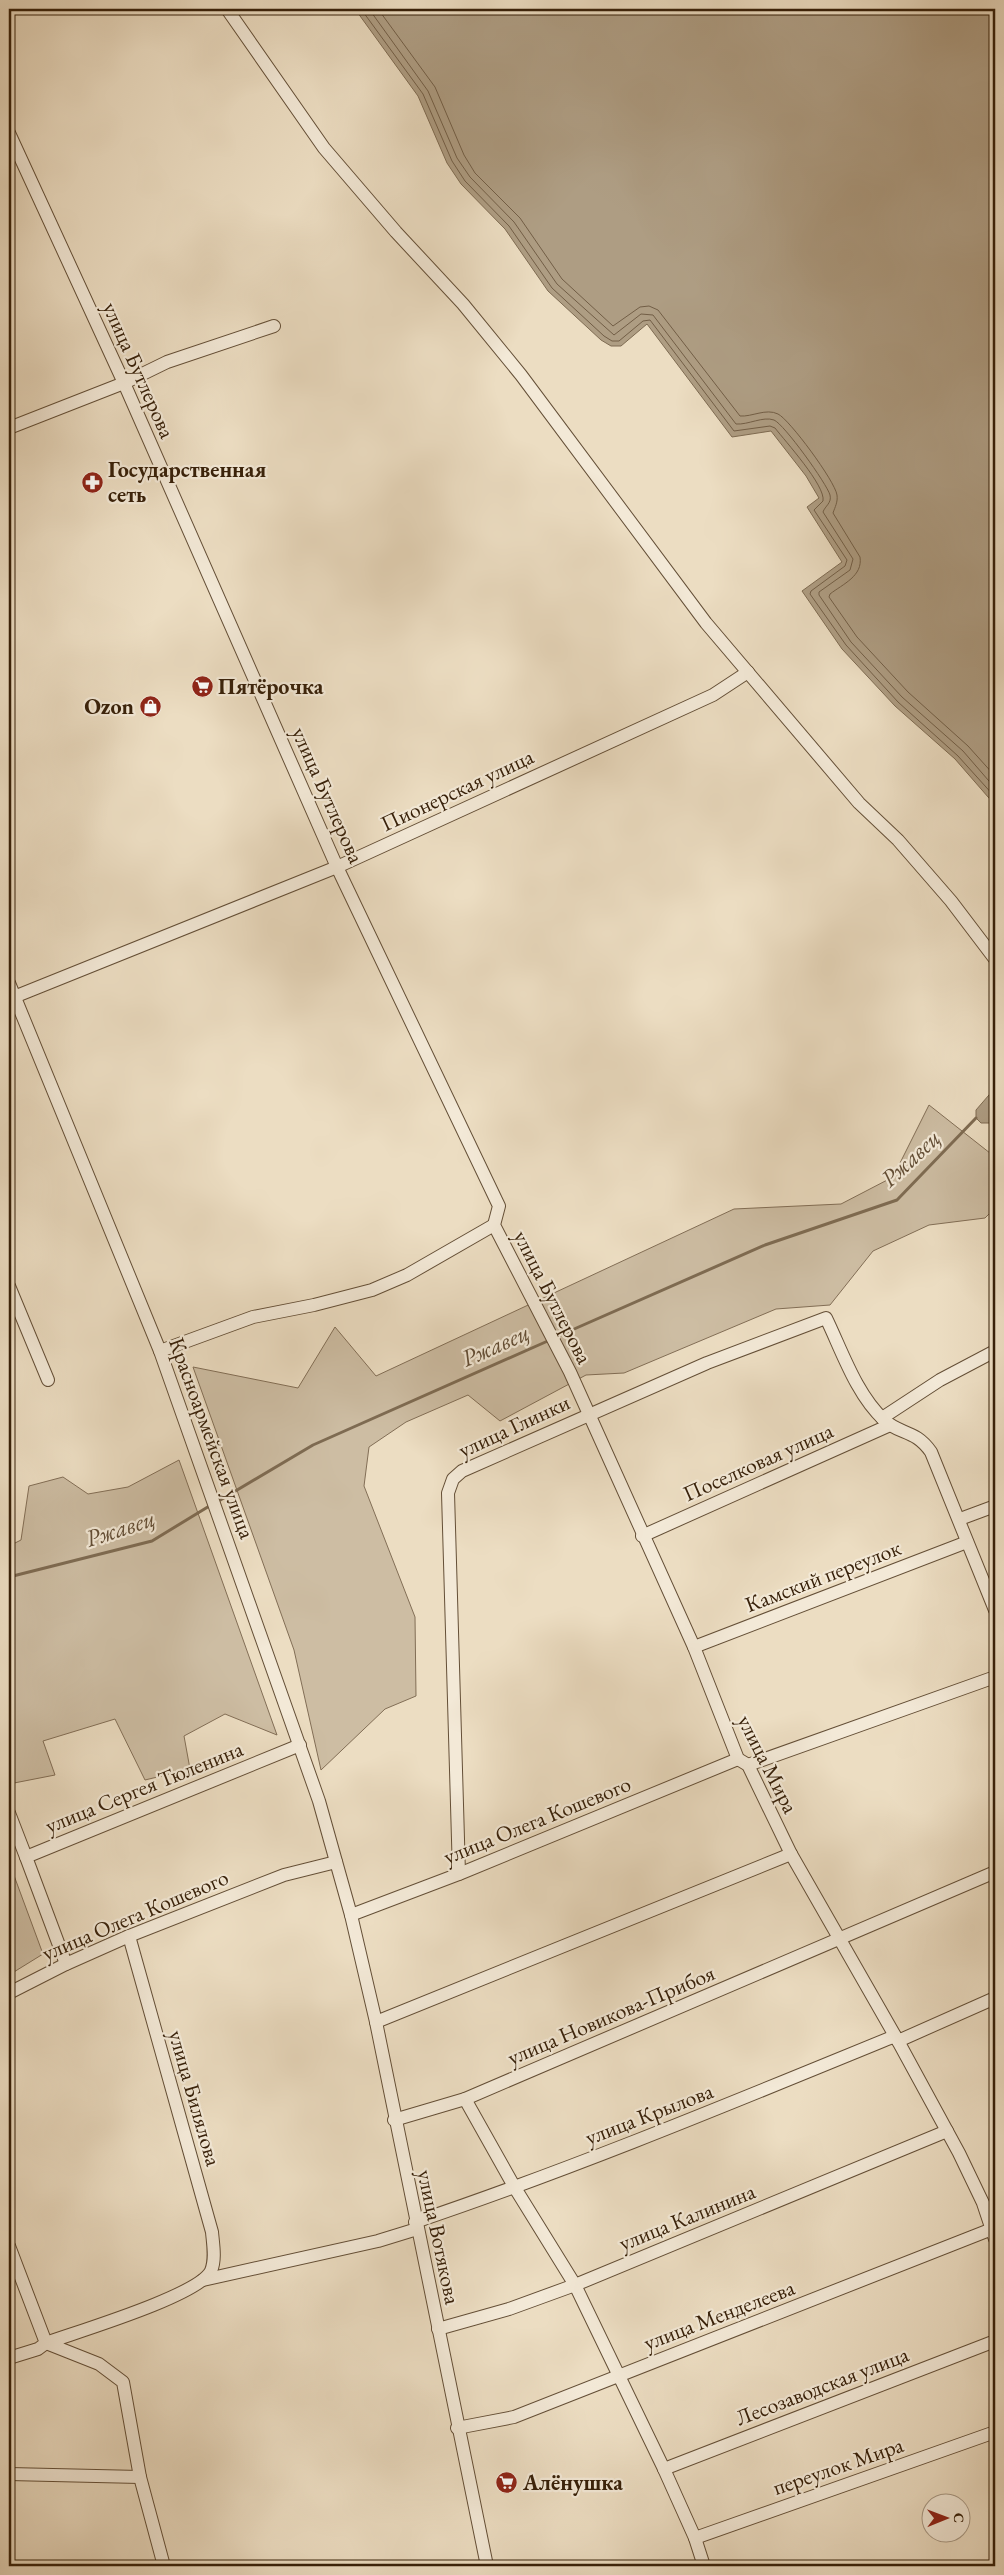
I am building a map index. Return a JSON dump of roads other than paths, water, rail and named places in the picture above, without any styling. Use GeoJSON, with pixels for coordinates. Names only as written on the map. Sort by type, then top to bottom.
{"type":"FeatureCollection","features":[{"type":"Feature","properties":{"kind":"street"},"geometry":{"type":"LineString","coordinates":[[226,9],[324,148],[396,232],[463,304],[521,375],[706,623],[859,803],[898,840],[951,901],[995,959]]}},
{"type":"Feature","properties":{"kind":"street","name":"улица Бутлерова"},"geometry":{"type":"LineString","coordinates":[[9,133],[124,383],[337,866],[499,1206],[494,1225],[570,1372],[588,1414]]}},
{"type":"Feature","properties":{"kind":"street"},"geometry":{"type":"LineString","coordinates":[[9,428],[124,383],[167,362],[274,326]]}},
{"type":"Feature","properties":{"kind":"street","name":"Пионерская улица"},"geometry":{"type":"LineString","coordinates":[[12,998],[337,866],[713,695],[748,672]]}},
{"type":"Feature","properties":{"kind":"street","name":"Красноармейская улица"},"geometry":{"type":"LineString","coordinates":[[9,983],[12,998],[160,1351],[319,1801],[351,1915]]}},
{"type":"Feature","properties":{"kind":"street"},"geometry":{"type":"LineString","coordinates":[[160,1351],[253,1317],[372,1290],[407,1275],[494,1225]]}},
{"type":"Feature","properties":{"kind":"street"},"geometry":{"type":"LineString","coordinates":[[9,1286],[48,1380]]}},
{"type":"Feature","properties":{"kind":"street","name":"улица Глинки"},"geometry":{"type":"LineString","coordinates":[[459,1874],[448,1492],[453,1479],[462,1471],[588,1414],[707,1363],[826,1318],[864,1394],[886,1422]]}},
{"type":"Feature","properties":{"kind":"street","name":"Поселковая улица"},"geometry":{"type":"LineString","coordinates":[[642,1536],[886,1422],[940,1380],[995,1350]]}},
{"type":"Feature","properties":{"kind":"street","name":"улица Мира"},"geometry":{"type":"LineString","coordinates":[[588,1414],[694,1647],[743,1762],[791,1854],[947,2131],[983,2203],[994,2234]]}},
{"type":"Feature","properties":{"kind":"street"},"geometry":{"type":"LineString","coordinates":[[886,1422],[923,1440],[930,1452],[960,1519],[967,1542],[995,1610]]}},
{"type":"Feature","properties":{"kind":"street"},"geometry":{"type":"LineString","coordinates":[[960,1519],[995,1506]]}},
{"type":"Feature","properties":{"kind":"street","name":"Камский переулок"},"geometry":{"type":"LineString","coordinates":[[694,1647],[967,1542]]}},
{"type":"Feature","properties":{"kind":"street","name":"улица Олега Кошевого"},"geometry":{"type":"LineString","coordinates":[[351,1915],[743,1762],[995,1677]]}},
{"type":"Feature","properties":{"kind":"street","name":"улица Сергея Тюленина"},"geometry":{"type":"LineString","coordinates":[[66,1964],[26,1856],[300,1745]]}},
{"type":"Feature","properties":{"kind":"street"},"geometry":{"type":"LineString","coordinates":[[9,1813],[26,1856]]}},
{"type":"Feature","properties":{"kind":"street"},"geometry":{"type":"LineString","coordinates":[[376,2022],[791,1854]]}},
{"type":"Feature","properties":{"kind":"street","name":"улица Олега Кошевого"},"geometry":{"type":"LineString","coordinates":[[9,1993],[66,1964],[128,1936],[284,1875],[336,1862]]}},
{"type":"Feature","properties":{"kind":"street","name":"улица Новикова-Прибоя"},"geometry":{"type":"LineString","coordinates":[[394,2120],[465,2099],[995,1872]]}},
{"type":"Feature","properties":{"kind":"street","name":"улица Вотякова"},"geometry":{"type":"LineString","coordinates":[[351,1915],[376,2022],[394,2120],[487,2566]]}},
{"type":"Feature","properties":{"kind":"street","name":"улица Билялова"},"geometry":{"type":"LineString","coordinates":[[128,1936],[212,2232],[214,2254],[207,2275]]}},
{"type":"Feature","properties":{"kind":"street"},"geometry":{"type":"LineString","coordinates":[[896,2038],[995,1998]]}},
{"type":"Feature","properties":{"kind":"street","name":"улица Крылова"},"geometry":{"type":"LineString","coordinates":[[9,2358],[38,2349],[46,2343],[141,2309],[187,2290],[207,2275],[378,2241],[896,2038]]}},
{"type":"Feature","properties":{"kind":"street"},"geometry":{"type":"LineString","coordinates":[[465,2099],[515,2188],[575,2285],[664,2469],[695,2538],[704,2566]]}},
{"type":"Feature","properties":{"kind":"street","name":"улица Калинина"},"geometry":{"type":"LineString","coordinates":[[438,2329],[509,2309],[575,2285],[947,2131]]}},
{"type":"Feature","properties":{"kind":"street","name":"улица Менделеева"},"geometry":{"type":"LineString","coordinates":[[457,2428],[514,2417],[994,2234]]}},
{"type":"Feature","properties":{"kind":"street"},"geometry":{"type":"LineString","coordinates":[[9,2246],[46,2343],[99,2364],[123,2382],[140,2477],[164,2566]]}},
{"type":"Feature","properties":{"kind":"street","name":"Лесозаводская улица"},"geometry":{"type":"LineString","coordinates":[[664,2469],[995,2341]]}},
{"type":"Feature","properties":{"kind":"street","name":"переулок Мира"},"geometry":{"type":"LineString","coordinates":[[695,2538],[995,2432]]}},
{"type":"Feature","properties":{"kind":"street"},"geometry":{"type":"LineString","coordinates":[[9,2474],[140,2477]]}},
{"type":"Feature","properties":{"kind":"water"},"geometry":{"type":"Polygon","coordinates":[[[355,9],[995,9],[995,805],[955,759],[895,706],[842,649],[802,591],[842,562],[807,507],[819,498],[806,476],[771,431],[732,437],[647,324],[621,346],[611,346],[601,340],[548,291],[505,229],[461,184],[447,163],[418,96],[355,9]]]}},
{"type":"Feature","properties":{"kind":"water"},"geometry":{"type":"Polygon","coordinates":[[[995,1088],[995,1123],[981,1123],[976,1118],[976,1110],[995,1088]]]}},
{"type":"Feature","properties":{"kind":"waterway","name":"Ржавец"},"geometry":{"type":"LineString","coordinates":[[556,1337],[765,1245],[897,1200],[976,1118]]}},
{"type":"Feature","properties":{"kind":"waterway","name":"Ржавец"},"geometry":{"type":"LineString","coordinates":[[217,1502],[313,1445],[550,1340]]}},
{"type":"Feature","properties":{"kind":"waterway","name":"Ржавец"},"geometry":{"type":"LineString","coordinates":[[9,1577],[152,1541],[211,1505]]}},
{"type":"Feature","properties":{"kind":"place","name":"Государственная сеть"},"geometry":{"type":"Point","coordinates":[92,482]}},
{"type":"Feature","properties":{"kind":"place","name":"Пятёрочка"},"geometry":{"type":"Point","coordinates":[202,686]}},
{"type":"Feature","properties":{"kind":"place","name":"Ozon"},"geometry":{"type":"Point","coordinates":[150,706]}},
{"type":"Feature","properties":{"kind":"place","name":"Алёнушка"},"geometry":{"type":"Point","coordinates":[507,2482]}}]}
